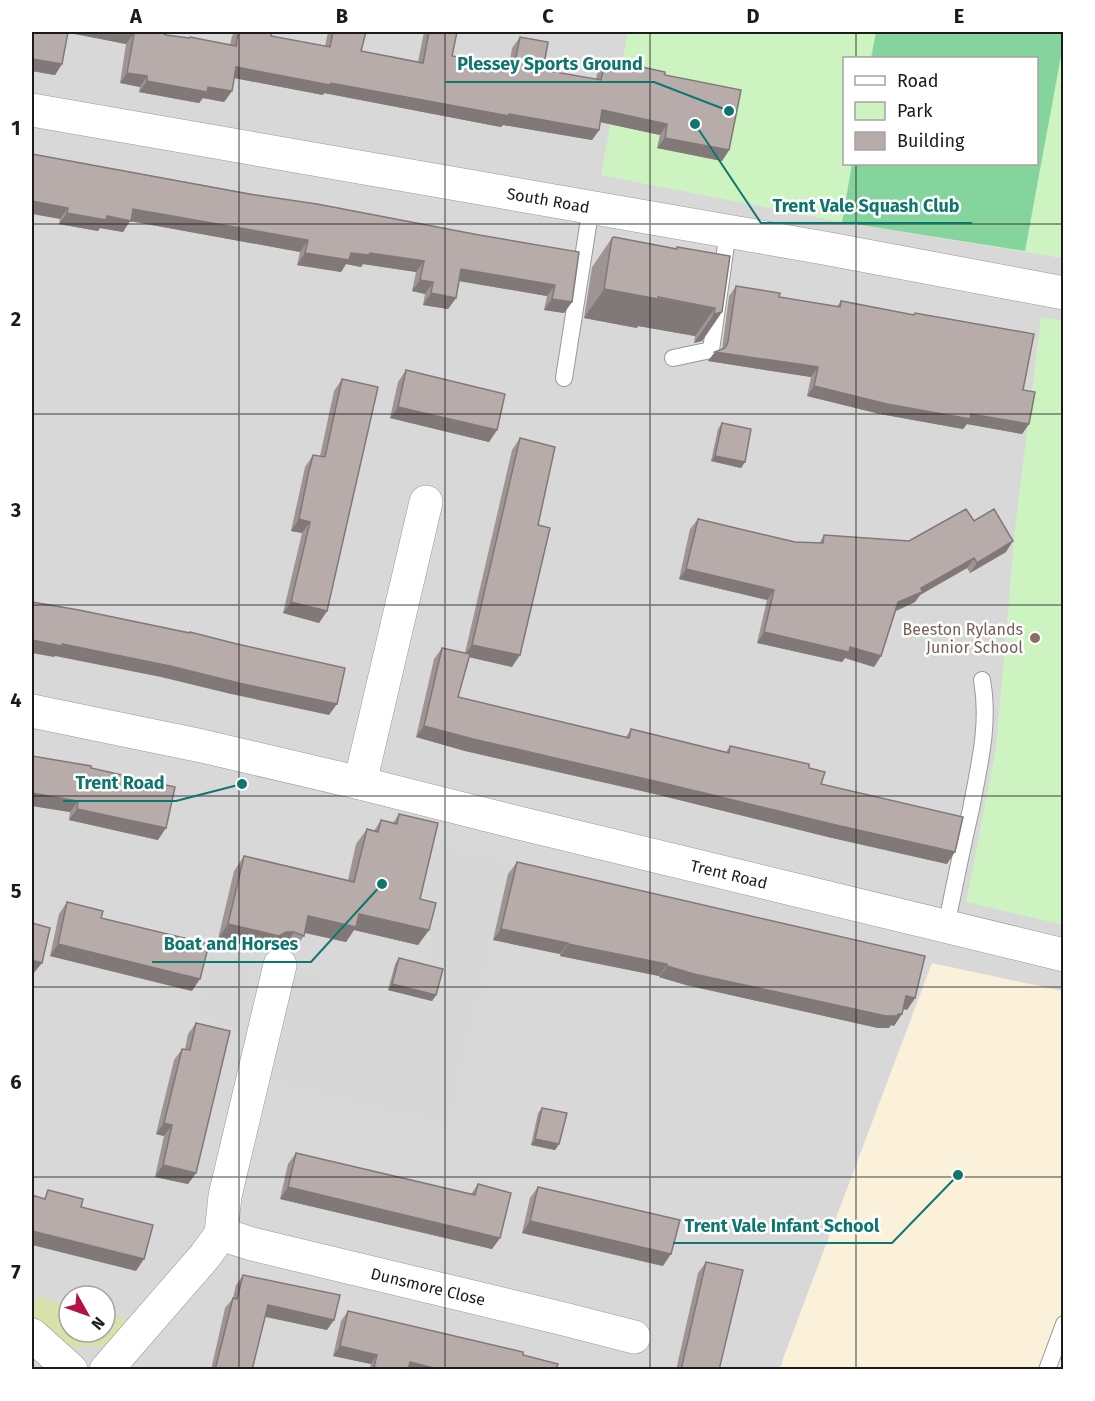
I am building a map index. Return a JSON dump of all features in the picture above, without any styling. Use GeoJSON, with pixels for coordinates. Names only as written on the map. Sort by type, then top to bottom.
{"type":"FeatureCollection","features":[{"type":"Feature","properties":{"kind":"street","name":"South Road"},"geometry":{"type":"LineString","coordinates":[[32,110],[728,231],[1064,293]]}},
{"type":"Feature","properties":{"kind":"street"},"geometry":{"type":"LineString","coordinates":[[360,783],[426,502]]}},
{"type":"Feature","properties":{"kind":"street","name":"Trent Road"},"geometry":{"type":"LineString","coordinates":[[32,711],[202,746],[360,783],[1064,955]]}},
{"type":"Feature","properties":{"kind":"street"},"geometry":{"type":"LineString","coordinates":[[106,1370],[205,1256],[221,1234],[225,1196],[280,965]]}},
{"type":"Feature","properties":{"kind":"street","name":"Dunsmore Close"},"geometry":{"type":"LineString","coordinates":[[221,1234],[252,1244],[633,1337]]}},
{"type":"Feature","properties":{"kind":"street"},"geometry":{"type":"LineString","coordinates":[[32,1335],[71,1370]]}},
{"type":"Feature","properties":{"kind":"lane"},"geometry":{"type":"LineString","coordinates":[[564,378],[591,207]]}},
{"type":"Feature","properties":{"kind":"lane"},"geometry":{"type":"LineString","coordinates":[[673,357],[711,350],[728,231]]}},
{"type":"Feature","properties":{"kind":"lane"},"geometry":{"type":"LineString","coordinates":[[946,927],[985,733],[986,701],[982,680]]}},
{"type":"Feature","properties":{"kind":"lane"},"geometry":{"type":"LineString","coordinates":[[1047,1370],[1064,1324]]}},
{"type":"Feature","properties":{"kind":"shaded area"},"geometry":{"type":"Polygon","coordinates":[[[32,32],[628,32],[601,175],[842,222],[1063,258],[1063,1369],[32,1369],[32,32]]]}},
{"type":"Feature","properties":{"kind":"shaded area"},"geometry":{"type":"Polygon","coordinates":[[[428,842],[511,862],[449,1125],[267,1082],[294,971],[433,1004],[441,974],[425,970],[436,920],[411,914],[428,842]]]}},
{"type":"Feature","properties":{"kind":"shaded area"},"geometry":{"type":"Polygon","coordinates":[[[212,947],[255,957],[239,1028],[197,1018],[212,947]]]}},
{"type":"Feature","properties":{"kind":"shaded area"},"geometry":{"type":"Polygon","coordinates":[[[932,963],[1063,991],[1063,1369],[780,1370],[783,1359],[932,963]]]}},
{"type":"Feature","properties":{"kind":"green space"},"geometry":{"type":"Polygon","coordinates":[[[628,32],[1063,32],[1063,258],[842,222],[601,175],[628,32]]]}},
{"type":"Feature","properties":{"kind":"green space"},"geometry":{"type":"Polygon","coordinates":[[[876,32],[1063,32],[1063,45],[1025,251],[842,222],[852,165],[1038,165],[1038,57],[871,57],[876,32]]]}},
{"type":"Feature","properties":{"kind":"green space","name":"Beeston Rylands Junior School"},"geometry":{"type":"Polygon","coordinates":[[[1041,317],[1064,321],[1063,925],[966,902],[996,748],[1015,529],[1041,317]]]}},
{"type":"Feature","properties":{"kind":"green space"},"geometry":{"type":"Polygon","coordinates":[[[36,1297],[57,1301],[57,1337],[32,1316],[36,1297]]]}},
{"type":"Feature","properties":{"kind":"green space"},"geometry":{"type":"Polygon","coordinates":[[[117,1316],[124,1318],[127,1323],[117,1334],[117,1316]]]}},
{"type":"Feature","properties":{"kind":"green space"},"geometry":{"type":"Polygon","coordinates":[[[65,1344],[108,1344],[106,1346],[69,1347],[65,1344]]]}},
{"type":"Feature","properties":{"kind":"building"},"geometry":{"type":"Polygon","coordinates":[[[32,32],[68,32],[62,64],[32,59],[32,32]]]}},
{"type":"Feature","properties":{"kind":"building"},"geometry":{"type":"Polygon","coordinates":[[[123,32],[161,32],[166,35],[236,46],[238,32],[272,32],[271,36],[330,47],[333,32],[366,32],[361,51],[423,63],[429,32],[457,32],[452,56],[514,67],[520,37],[548,42],[543,70],[601,80],[606,59],[665,72],[665,75],[741,90],[729,150],[665,138],[667,124],[602,110],[599,130],[236,67],[232,91],[208,87],[207,92],[147,81],[147,76],[127,73],[134,34],[123,32]]]}},
{"type":"Feature","properties":{"kind":"building"},"geometry":{"type":"Polygon","coordinates":[[[32,154],[579,252],[572,302],[552,299],[555,285],[461,269],[456,298],[431,293],[433,282],[420,280],[424,261],[370,253],[369,255],[351,253],[349,260],[305,253],[308,240],[133,209],[131,221],[107,216],[106,220],[67,213],[68,208],[32,201],[32,154]]]}},
{"type":"Feature","properties":{"kind":"building"},"geometry":{"type":"Polygon","coordinates":[[[614,237],[730,256],[722,312],[714,314],[715,308],[604,289],[614,237]]]}},
{"type":"Feature","properties":{"kind":"building"},"geometry":{"type":"Polygon","coordinates":[[[736,286],[780,293],[779,297],[840,307],[841,301],[1034,334],[1023,390],[1035,392],[1029,424],[971,414],[970,419],[887,404],[814,386],[818,367],[715,352],[725,348],[728,342],[736,286]]]}},
{"type":"Feature","properties":{"kind":"building"},"geometry":{"type":"Polygon","coordinates":[[[406,370],[505,394],[497,430],[398,407],[406,370]]]}},
{"type":"Feature","properties":{"kind":"building"},"geometry":{"type":"Polygon","coordinates":[[[342,379],[378,387],[327,611],[291,602],[310,522],[299,519],[308,475],[313,455],[325,457],[342,379]]]}},
{"type":"Feature","properties":{"kind":"building"},"geometry":{"type":"Polygon","coordinates":[[[722,423],[751,429],[745,462],[715,456],[722,423]]]}},
{"type":"Feature","properties":{"kind":"building"},"geometry":{"type":"Polygon","coordinates":[[[520,438],[555,447],[538,525],[550,528],[520,655],[472,645],[520,438]]]}},
{"type":"Feature","properties":{"kind":"building"},"geometry":{"type":"Polygon","coordinates":[[[966,509],[974,521],[994,509],[1013,541],[977,563],[974,558],[921,588],[922,592],[898,602],[881,656],[850,647],[849,652],[764,632],[774,590],[686,569],[698,519],[795,542],[823,543],[824,535],[909,541],[966,509]]]}},
{"type":"Feature","properties":{"kind":"building"},"geometry":{"type":"Polygon","coordinates":[[[32,602],[190,632],[345,668],[337,704],[170,666],[32,640],[32,602]]]}},
{"type":"Feature","properties":{"kind":"building"},"geometry":{"type":"Polygon","coordinates":[[[442,648],[470,654],[458,697],[629,738],[631,729],[729,753],[730,746],[809,764],[809,768],[825,772],[821,784],[963,817],[955,852],[424,726],[442,648]]]}},
{"type":"Feature","properties":{"kind":"building"},"geometry":{"type":"Polygon","coordinates":[[[32,756],[91,766],[91,768],[175,787],[166,828],[77,809],[78,801],[32,793],[32,756]]]}},
{"type":"Feature","properties":{"kind":"building"},"geometry":{"type":"Polygon","coordinates":[[[399,814],[438,823],[420,899],[436,903],[429,930],[359,914],[356,927],[308,916],[304,936],[286,932],[279,936],[228,924],[244,856],[354,882],[367,829],[378,832],[381,820],[397,824],[399,814]]]}},
{"type":"Feature","properties":{"kind":"building"},"geometry":{"type":"Polygon","coordinates":[[[517,862],[925,956],[915,998],[906,996],[902,1014],[886,1016],[694,974],[667,966],[667,964],[501,929],[517,862]]]}},
{"type":"Feature","properties":{"kind":"building"},"geometry":{"type":"Polygon","coordinates":[[[67,902],[103,911],[101,918],[209,944],[200,979],[58,944],[67,902]]]}},
{"type":"Feature","properties":{"kind":"building"},"geometry":{"type":"Polygon","coordinates":[[[32,923],[50,928],[42,963],[32,960],[32,923]]]}},
{"type":"Feature","properties":{"kind":"building"},"geometry":{"type":"Polygon","coordinates":[[[399,958],[443,969],[436,995],[392,984],[399,958]]]}},
{"type":"Feature","properties":{"kind":"building"},"geometry":{"type":"Polygon","coordinates":[[[196,1023],[230,1031],[196,1173],[163,1165],[172,1125],[164,1123],[182,1049],[190,1050],[196,1023]]]}},
{"type":"Feature","properties":{"kind":"building"},"geometry":{"type":"Polygon","coordinates":[[[542,1108],[567,1113],[559,1144],[535,1139],[542,1108]]]}},
{"type":"Feature","properties":{"kind":"building"},"geometry":{"type":"Polygon","coordinates":[[[296,1153],[475,1195],[478,1184],[511,1193],[500,1238],[288,1187],[296,1153]]]}},
{"type":"Feature","properties":{"kind":"building"},"geometry":{"type":"Polygon","coordinates":[[[538,1187],[680,1220],[671,1254],[530,1221],[538,1187]]]}},
{"type":"Feature","properties":{"kind":"building"},"geometry":{"type":"Polygon","coordinates":[[[48,1190],[83,1199],[81,1207],[153,1225],[144,1259],[32,1231],[32,1195],[45,1199],[48,1190]]]}},
{"type":"Feature","properties":{"kind":"building"},"geometry":{"type":"Polygon","coordinates":[[[706,1262],[743,1270],[719,1370],[681,1370],[706,1262]]]}},
{"type":"Feature","properties":{"kind":"building"},"geometry":{"type":"Polygon","coordinates":[[[243,1275],[340,1295],[334,1320],[268,1305],[252,1370],[215,1370],[233,1298],[237,1299],[243,1275]]]}},
{"type":"Feature","properties":{"kind":"building"},"geometry":{"type":"Polygon","coordinates":[[[348,1311],[523,1352],[523,1355],[558,1364],[556,1370],[441,1370],[410,1362],[408,1370],[386,1370],[374,1367],[377,1355],[340,1346],[348,1311]]]}},
{"type":"Feature","properties":{"kind":"place","name":"Plessey Sports Ground"},"geometry":{"type":"Point","coordinates":[729,111]}},
{"type":"Feature","properties":{"kind":"place","name":"Trent Vale Squash Club"},"geometry":{"type":"Point","coordinates":[695,124]}},
{"type":"Feature","properties":{"kind":"place","name":"Beeston Rylands Junior School"},"geometry":{"type":"Point","coordinates":[1035,638]}},
{"type":"Feature","properties":{"kind":"place","name":"Trent Road"},"geometry":{"type":"Point","coordinates":[242,784]}},
{"type":"Feature","properties":{"kind":"place","name":"Boat and Horses"},"geometry":{"type":"Point","coordinates":[382,884]}},
{"type":"Feature","properties":{"kind":"place","name":"Trent Vale Infant School"},"geometry":{"type":"Point","coordinates":[958,1175]}}]}
